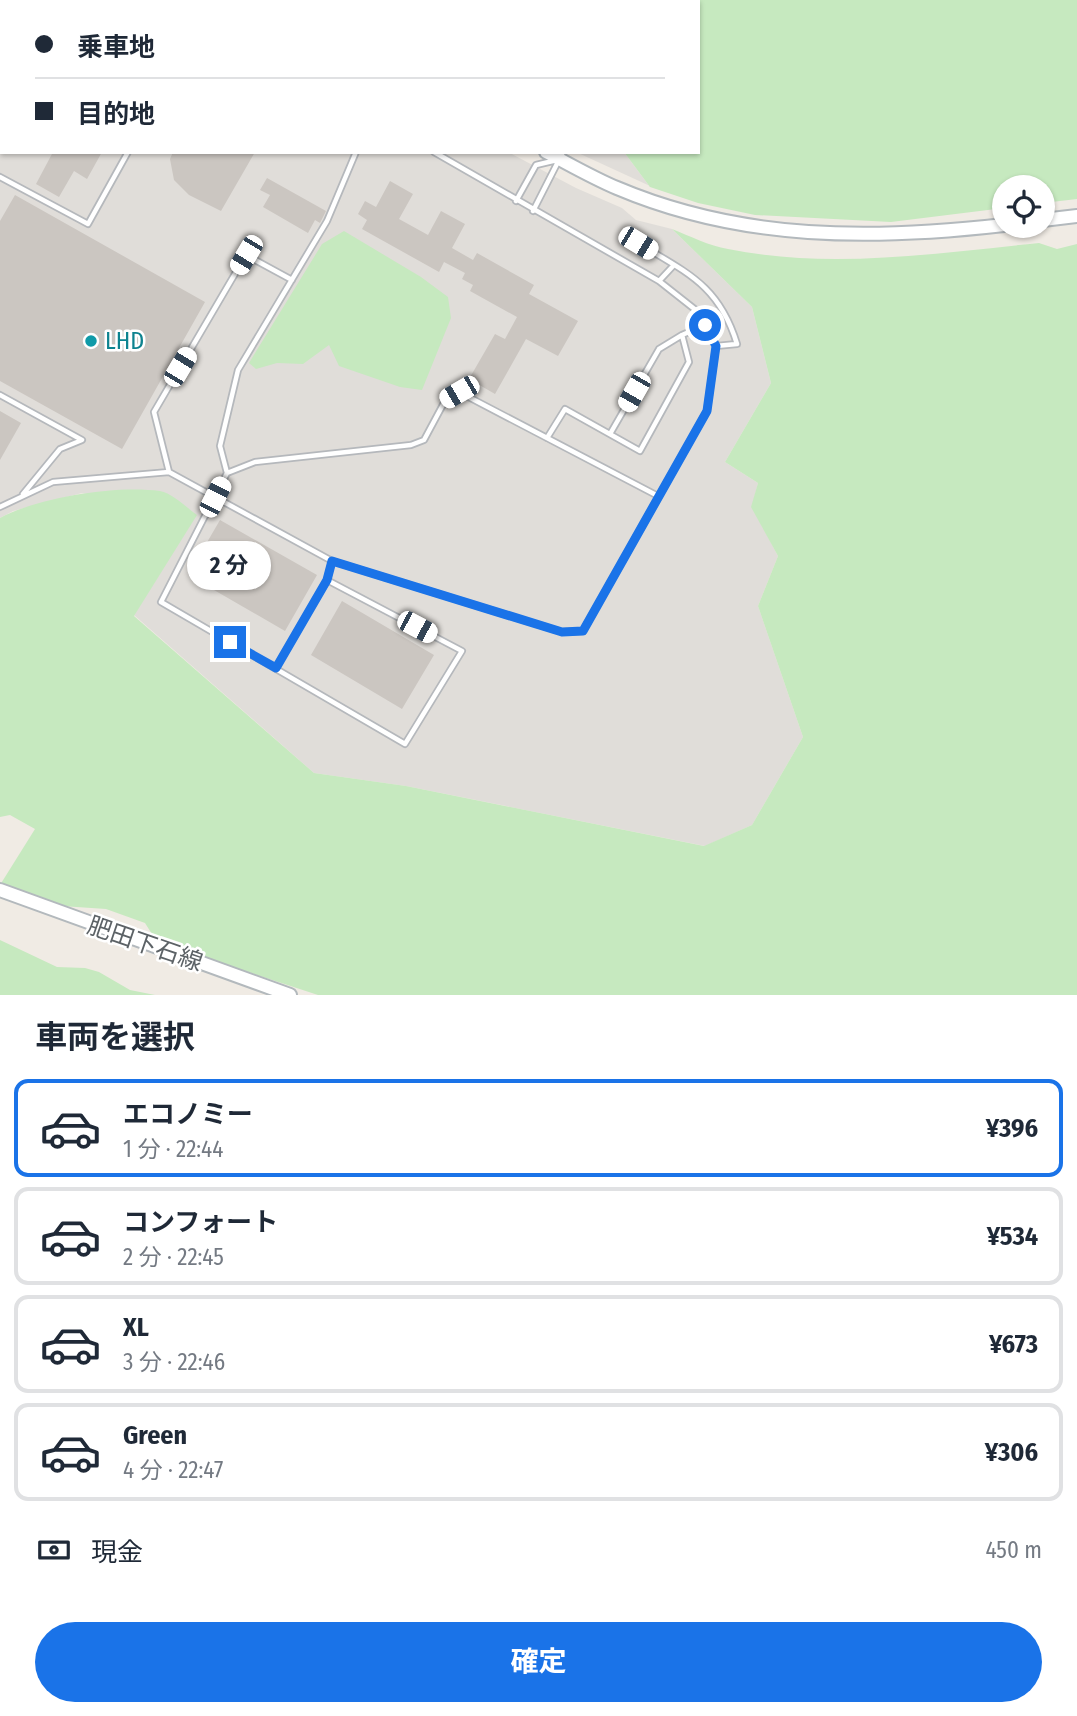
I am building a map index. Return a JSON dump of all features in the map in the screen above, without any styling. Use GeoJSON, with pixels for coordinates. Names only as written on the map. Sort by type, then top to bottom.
{"type":"FeatureCollection","features":[{"type":"Feature","properties":{"kind":"street"},"geometry":{"type":"LineString","coordinates":[[562,156],[615,188],[670,208],[749,226],[816,235],[887,235],[992,226]]}},
{"type":"Feature","properties":{"kind":"street"},"geometry":{"type":"LineString","coordinates":[[1055,219],[1077,216]]}},
{"type":"Feature","properties":{"kind":"street","name":"肥田下石線"},"geometry":{"type":"LineString","coordinates":[[0,890],[290,995]]}},
{"type":"Feature","properties":{"kind":"lane"},"geometry":{"type":"LineString","coordinates":[[0,177],[88,224],[127,154]]}},
{"type":"Feature","properties":{"kind":"lane"},"geometry":{"type":"LineString","coordinates":[[227,473],[219,446],[238,370],[327,221],[355,154]]}},
{"type":"Feature","properties":{"kind":"lane"},"geometry":{"type":"LineString","coordinates":[[0,507],[53,482],[169,472],[332,561],[562,632],[583,631],[707,411],[716,346],[697,311],[659,281],[437,154]]}},
{"type":"Feature","properties":{"kind":"lane"},"geometry":{"type":"LineString","coordinates":[[516,201],[536,165],[562,156]]}},
{"type":"Feature","properties":{"kind":"lane"},"geometry":{"type":"LineString","coordinates":[[533,211],[562,156]]}},
{"type":"Feature","properties":{"kind":"lane"},"geometry":{"type":"LineString","coordinates":[[638,243],[700,281],[728,316],[737,344],[716,346]]}},
{"type":"Feature","properties":{"kind":"lane"},"geometry":{"type":"LineString","coordinates":[[169,472],[154,412],[246,255],[292,280]]}},
{"type":"Feature","properties":{"kind":"lane"},"geometry":{"type":"LineString","coordinates":[[659,281],[674,265]]}},
{"type":"Feature","properties":{"kind":"lane"},"geometry":{"type":"LineString","coordinates":[[610,434],[659,349],[705,325]]}},
{"type":"Feature","properties":{"kind":"lane"},"geometry":{"type":"LineString","coordinates":[[547,438],[565,409],[640,451],[689,362],[682,335]]}},
{"type":"Feature","properties":{"kind":"lane"},"geometry":{"type":"LineString","coordinates":[[327,580],[462,651],[405,744],[161,603],[227,473],[255,462],[411,445],[424,440],[446,399],[459,392],[658,496]]}},
{"type":"Feature","properties":{"kind":"lane"},"geometry":{"type":"LineString","coordinates":[[0,395],[82,440],[60,449],[22,495]]}},
{"type":"Feature","properties":{"kind":"lane"},"geometry":{"type":"LineString","coordinates":[[276,668],[327,580],[332,561]]}},
{"type":"Feature","properties":{"kind":"shaded area"},"geometry":{"type":"Polygon","coordinates":[[[0,154],[512,154],[576,188],[622,208],[636,220],[672,229],[752,307],[771,383],[725,462],[758,483],[752,507],[778,556],[758,606],[803,737],[752,825],[705,846],[406,786],[314,773],[134,615],[196,515],[82,493],[13,511],[0,518],[0,154]]]}},
{"type":"Feature","properties":{"kind":"shaded area"},"geometry":{"type":"Polygon","coordinates":[[[580,154],[626,154],[649,185],[580,154]]]}},
{"type":"Feature","properties":{"kind":"green space"},"geometry":{"type":"Polygon","coordinates":[[[700,0],[1077,0],[1077,199],[1055,202],[1055,175],[992,175],[992,209],[891,222],[755,215],[698,203],[650,187],[625,154],[700,154],[700,0]]]}},
{"type":"Feature","properties":{"kind":"green space"},"geometry":{"type":"Polygon","coordinates":[[[672,229],[721,248],[806,258],[884,258],[1039,243],[1057,249],[1077,244],[1077,995],[318,995],[157,942],[145,923],[106,909],[47,905],[0,885],[35,829],[10,815],[0,817],[0,518],[35,504],[100,491],[165,492],[197,515],[134,616],[314,773],[406,786],[704,846],[752,825],[803,737],[758,606],[778,556],[751,507],[758,483],[725,462],[771,383],[752,307],[672,229]]]}},
{"type":"Feature","properties":{"kind":"green space"},"geometry":{"type":"Polygon","coordinates":[[[344,231],[421,277],[448,297],[451,318],[422,390],[400,387],[339,366],[329,345],[303,364],[277,363],[256,369],[249,363],[322,244],[344,231]]]}},
{"type":"Feature","properties":{"kind":"green space"},"geometry":{"type":"Polygon","coordinates":[[[0,940],[57,967],[85,968],[99,972],[130,990],[155,995],[0,995],[0,940]]]}},
{"type":"Feature","properties":{"kind":"building"},"geometry":{"type":"Polygon","coordinates":[[[52,154],[101,154],[87,179],[74,171],[59,197],[36,184],[52,154]]]}},
{"type":"Feature","properties":{"kind":"building"},"geometry":{"type":"Polygon","coordinates":[[[172,154],[254,154],[221,211],[189,195],[174,180],[170,159],[172,154]]]}},
{"type":"Feature","properties":{"kind":"building"},"geometry":{"type":"Polygon","coordinates":[[[267,178],[326,211],[320,223],[315,220],[308,233],[263,207],[270,195],[260,190],[267,178]]]}},
{"type":"Feature","properties":{"kind":"building"},"geometry":{"type":"Polygon","coordinates":[[[390,181],[413,194],[399,219],[428,235],[441,211],[465,224],[452,248],[473,260],[477,253],[534,285],[529,294],[578,321],[558,356],[526,339],[495,394],[469,379],[495,334],[505,339],[517,317],[470,291],[473,285],[462,279],[465,273],[444,262],[439,272],[362,229],[367,220],[358,214],[365,201],[376,207],[390,181]]]}},
{"type":"Feature","properties":{"kind":"building","name":"LHD"},"geometry":{"type":"Polygon","coordinates":[[[15,195],[205,302],[122,449],[0,381],[0,221],[15,195]]]}},
{"type":"Feature","properties":{"kind":"building"},"geometry":{"type":"Polygon","coordinates":[[[0,411],[21,423],[0,460],[0,411]]]}},
{"type":"Feature","properties":{"kind":"building"},"geometry":{"type":"Polygon","coordinates":[[[220,520],[317,575],[285,631],[188,575],[220,520]]]}},
{"type":"Feature","properties":{"kind":"building"},"geometry":{"type":"Polygon","coordinates":[[[342,601],[434,655],[402,709],[311,655],[342,601]]]}},
{"type":"Feature","properties":{"kind":"place","name":"LHD"},"geometry":{"type":"Point","coordinates":[91,341]}},
{"type":"Feature","properties":{"kind":"route"},"geometry":{"type":"LineString","coordinates":[[230,642],[276,668],[327,580],[332,561],[562,632],[583,631],[707,411],[714,376],[716,346],[705,325]]}}]}
